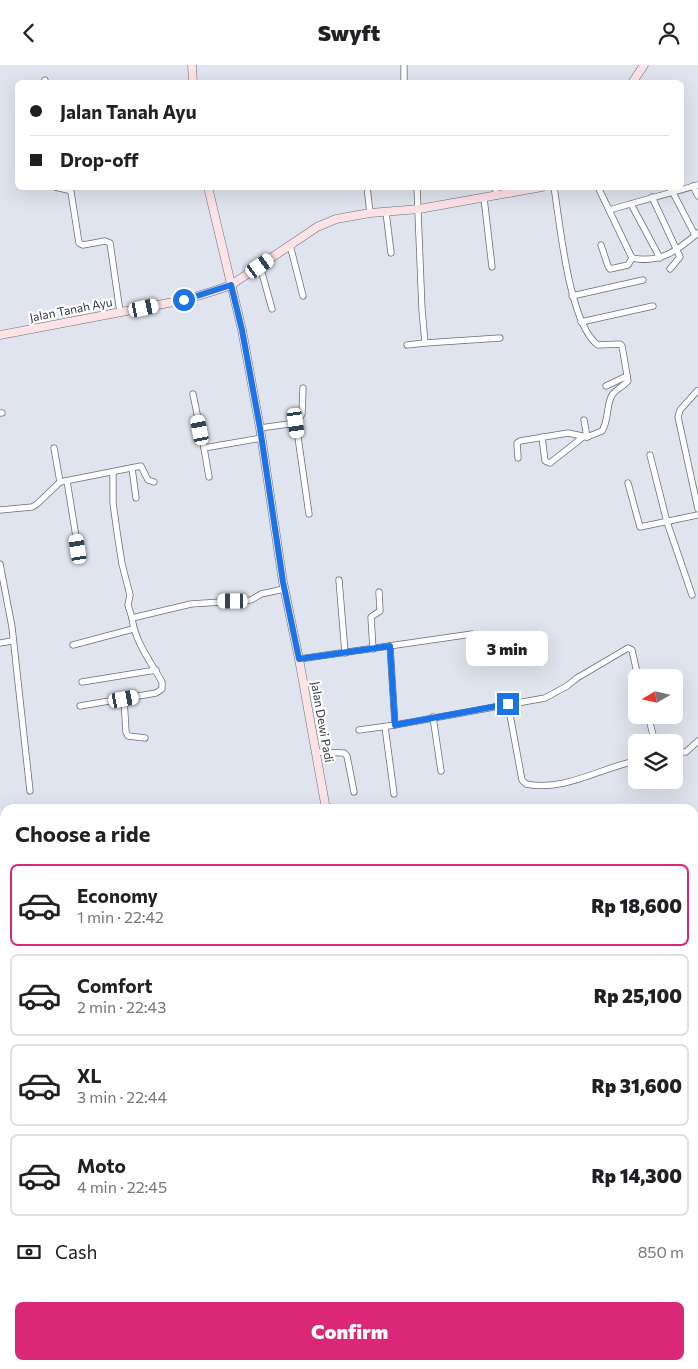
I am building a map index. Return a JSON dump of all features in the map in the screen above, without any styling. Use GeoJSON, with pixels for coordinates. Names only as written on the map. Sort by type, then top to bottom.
{"type":"FeatureCollection","features":[{"type":"Feature","properties":{"kind":"street"},"geometry":{"type":"LineString","coordinates":[[192,65],[193,80]]}},
{"type":"Feature","properties":{"kind":"street"},"geometry":{"type":"LineString","coordinates":[[404,65],[404,80]]}},
{"type":"Feature","properties":{"kind":"street"},"geometry":{"type":"LineString","coordinates":[[634,80],[644,65]]}},
{"type":"Feature","properties":{"kind":"street"},"geometry":{"type":"LineString","coordinates":[[695,186],[698,196]]}},
{"type":"Feature","properties":{"kind":"street"},"geometry":{"type":"LineString","coordinates":[[68,190],[70,192],[79,243],[83,245],[105,241],[110,243],[120,312]]}},
{"type":"Feature","properties":{"kind":"street","name":"Jalan Dewi Padi"},"geometry":{"type":"LineString","coordinates":[[209,190],[242,330],[262,438],[283,585],[299,659],[325,804]]}},
{"type":"Feature","properties":{"kind":"street"},"geometry":{"type":"LineString","coordinates":[[367,190],[370,213]]}},
{"type":"Feature","properties":{"kind":"street"},"geometry":{"type":"LineString","coordinates":[[417,190],[425,343]]}},
{"type":"Feature","properties":{"kind":"street","name":"Jalan Tanah Ayu"},"geometry":{"type":"LineString","coordinates":[[0,335],[194,297],[231,285],[324,223],[348,216],[419,209],[484,198],[496,192],[517,190]]}},
{"type":"Feature","properties":{"kind":"street"},"geometry":{"type":"LineString","coordinates":[[542,437],[545,461],[550,463],[585,437],[602,431],[605,427],[613,393],[627,383],[622,346],[620,344],[598,345],[581,322],[572,296],[554,190]]}},
{"type":"Feature","properties":{"kind":"street"},"geometry":{"type":"LineString","coordinates":[[599,190],[632,258]]}},
{"type":"Feature","properties":{"kind":"street"},"geometry":{"type":"LineString","coordinates":[[609,210],[671,190],[696,234],[678,250],[660,258],[646,260],[632,258]]}},
{"type":"Feature","properties":{"kind":"street"},"geometry":{"type":"LineString","coordinates":[[652,197],[678,250],[680,258],[670,269]]}},
{"type":"Feature","properties":{"kind":"street"},"geometry":{"type":"LineString","coordinates":[[484,198],[492,267]]}},
{"type":"Feature","properties":{"kind":"street"},"geometry":{"type":"LineString","coordinates":[[631,203],[660,258]]}},
{"type":"Feature","properties":{"kind":"street"},"geometry":{"type":"LineString","coordinates":[[386,211],[391,253]]}},
{"type":"Feature","properties":{"kind":"street"},"geometry":{"type":"LineString","coordinates":[[290,245],[303,296]]}},
{"type":"Feature","properties":{"kind":"street"},"geometry":{"type":"LineString","coordinates":[[601,245],[610,269],[628,265],[632,258]]}},
{"type":"Feature","properties":{"kind":"street"},"geometry":{"type":"LineString","coordinates":[[260,266],[272,309]]}},
{"type":"Feature","properties":{"kind":"street"},"geometry":{"type":"LineString","coordinates":[[572,296],[643,280]]}},
{"type":"Feature","properties":{"kind":"street"},"geometry":{"type":"LineString","coordinates":[[581,322],[653,306]]}},
{"type":"Feature","properties":{"kind":"street"},"geometry":{"type":"LineString","coordinates":[[407,345],[500,338]]}},
{"type":"Feature","properties":{"kind":"street"},"geometry":{"type":"LineString","coordinates":[[606,386],[627,377]]}},
{"type":"Feature","properties":{"kind":"street"},"geometry":{"type":"LineString","coordinates":[[303,388],[302,414],[296,423],[309,514]]}},
{"type":"Feature","properties":{"kind":"street"},"geometry":{"type":"LineString","coordinates":[[697,391],[680,410],[678,417],[698,509]]}},
{"type":"Feature","properties":{"kind":"street"},"geometry":{"type":"LineString","coordinates":[[193,394],[209,477]]}},
{"type":"Feature","properties":{"kind":"street"},"geometry":{"type":"LineString","coordinates":[[584,420],[585,437]]}},
{"type":"Feature","properties":{"kind":"street"},"geometry":{"type":"LineString","coordinates":[[260,428],[296,423]]}},
{"type":"Feature","properties":{"kind":"street"},"geometry":{"type":"LineString","coordinates":[[518,458],[517,442],[568,433],[585,437]]}},
{"type":"Feature","properties":{"kind":"street"},"geometry":{"type":"LineString","coordinates":[[204,448],[262,438]]}},
{"type":"Feature","properties":{"kind":"street"},"geometry":{"type":"LineString","coordinates":[[54,448],[64,482],[78,549]]}},
{"type":"Feature","properties":{"kind":"street"},"geometry":{"type":"LineString","coordinates":[[650,455],[667,522],[692,595]]}},
{"type":"Feature","properties":{"kind":"street"},"geometry":{"type":"LineString","coordinates":[[0,510],[37,505],[64,482],[142,466],[148,480],[154,482]]}},
{"type":"Feature","properties":{"kind":"street"},"geometry":{"type":"LineString","coordinates":[[132,468],[136,498]]}},
{"type":"Feature","properties":{"kind":"street"},"geometry":{"type":"LineString","coordinates":[[80,706],[161,691],[162,682],[133,629],[128,605],[129,590],[122,565],[113,503],[113,472]]}},
{"type":"Feature","properties":{"kind":"street"},"geometry":{"type":"LineString","coordinates":[[628,483],[640,527],[698,515]]}},
{"type":"Feature","properties":{"kind":"street"},"geometry":{"type":"LineString","coordinates":[[0,564],[9,604],[30,791]]}},
{"type":"Feature","properties":{"kind":"street"},"geometry":{"type":"LineString","coordinates":[[339,580],[345,653]]}},
{"type":"Feature","properties":{"kind":"street"},"geometry":{"type":"LineString","coordinates":[[132,618],[191,604],[211,601],[251,600],[283,585]]}},
{"type":"Feature","properties":{"kind":"street"},"geometry":{"type":"LineString","coordinates":[[373,649],[371,617],[380,611],[379,592]]}},
{"type":"Feature","properties":{"kind":"street"},"geometry":{"type":"LineString","coordinates":[[72,645],[133,629]]}},
{"type":"Feature","properties":{"kind":"street"},"geometry":{"type":"LineString","coordinates":[[299,659],[472,634]]}},
{"type":"Feature","properties":{"kind":"street"},"geometry":{"type":"LineString","coordinates":[[0,643],[12,641]]}},
{"type":"Feature","properties":{"kind":"street"},"geometry":{"type":"LineString","coordinates":[[390,646],[395,725]]}},
{"type":"Feature","properties":{"kind":"street"},"geometry":{"type":"LineString","coordinates":[[359,730],[386,727],[545,698],[628,648],[632,650],[636,669]]}},
{"type":"Feature","properties":{"kind":"street"},"geometry":{"type":"LineString","coordinates":[[82,682],[156,670]]}},
{"type":"Feature","properties":{"kind":"street"},"geometry":{"type":"LineString","coordinates":[[124,699],[126,732],[128,735],[145,738]]}},
{"type":"Feature","properties":{"kind":"street"},"geometry":{"type":"LineString","coordinates":[[508,704],[522,780],[526,784],[551,785],[575,780],[628,763]]}},
{"type":"Feature","properties":{"kind":"street"},"geometry":{"type":"LineString","coordinates":[[433,717],[441,771]]}},
{"type":"Feature","properties":{"kind":"street"},"geometry":{"type":"LineString","coordinates":[[386,727],[394,794]]}},
{"type":"Feature","properties":{"kind":"street"},"geometry":{"type":"LineString","coordinates":[[683,752],[686,752],[698,741]]}},
{"type":"Feature","properties":{"kind":"street"},"geometry":{"type":"LineString","coordinates":[[316,752],[344,753],[354,792]]}},
{"type":"Feature","properties":{"kind":"route"},"geometry":{"type":"LineString","coordinates":[[184,300],[231,285],[242,330],[260,428],[283,582],[299,659],[390,646],[395,725],[508,704]]}}]}
